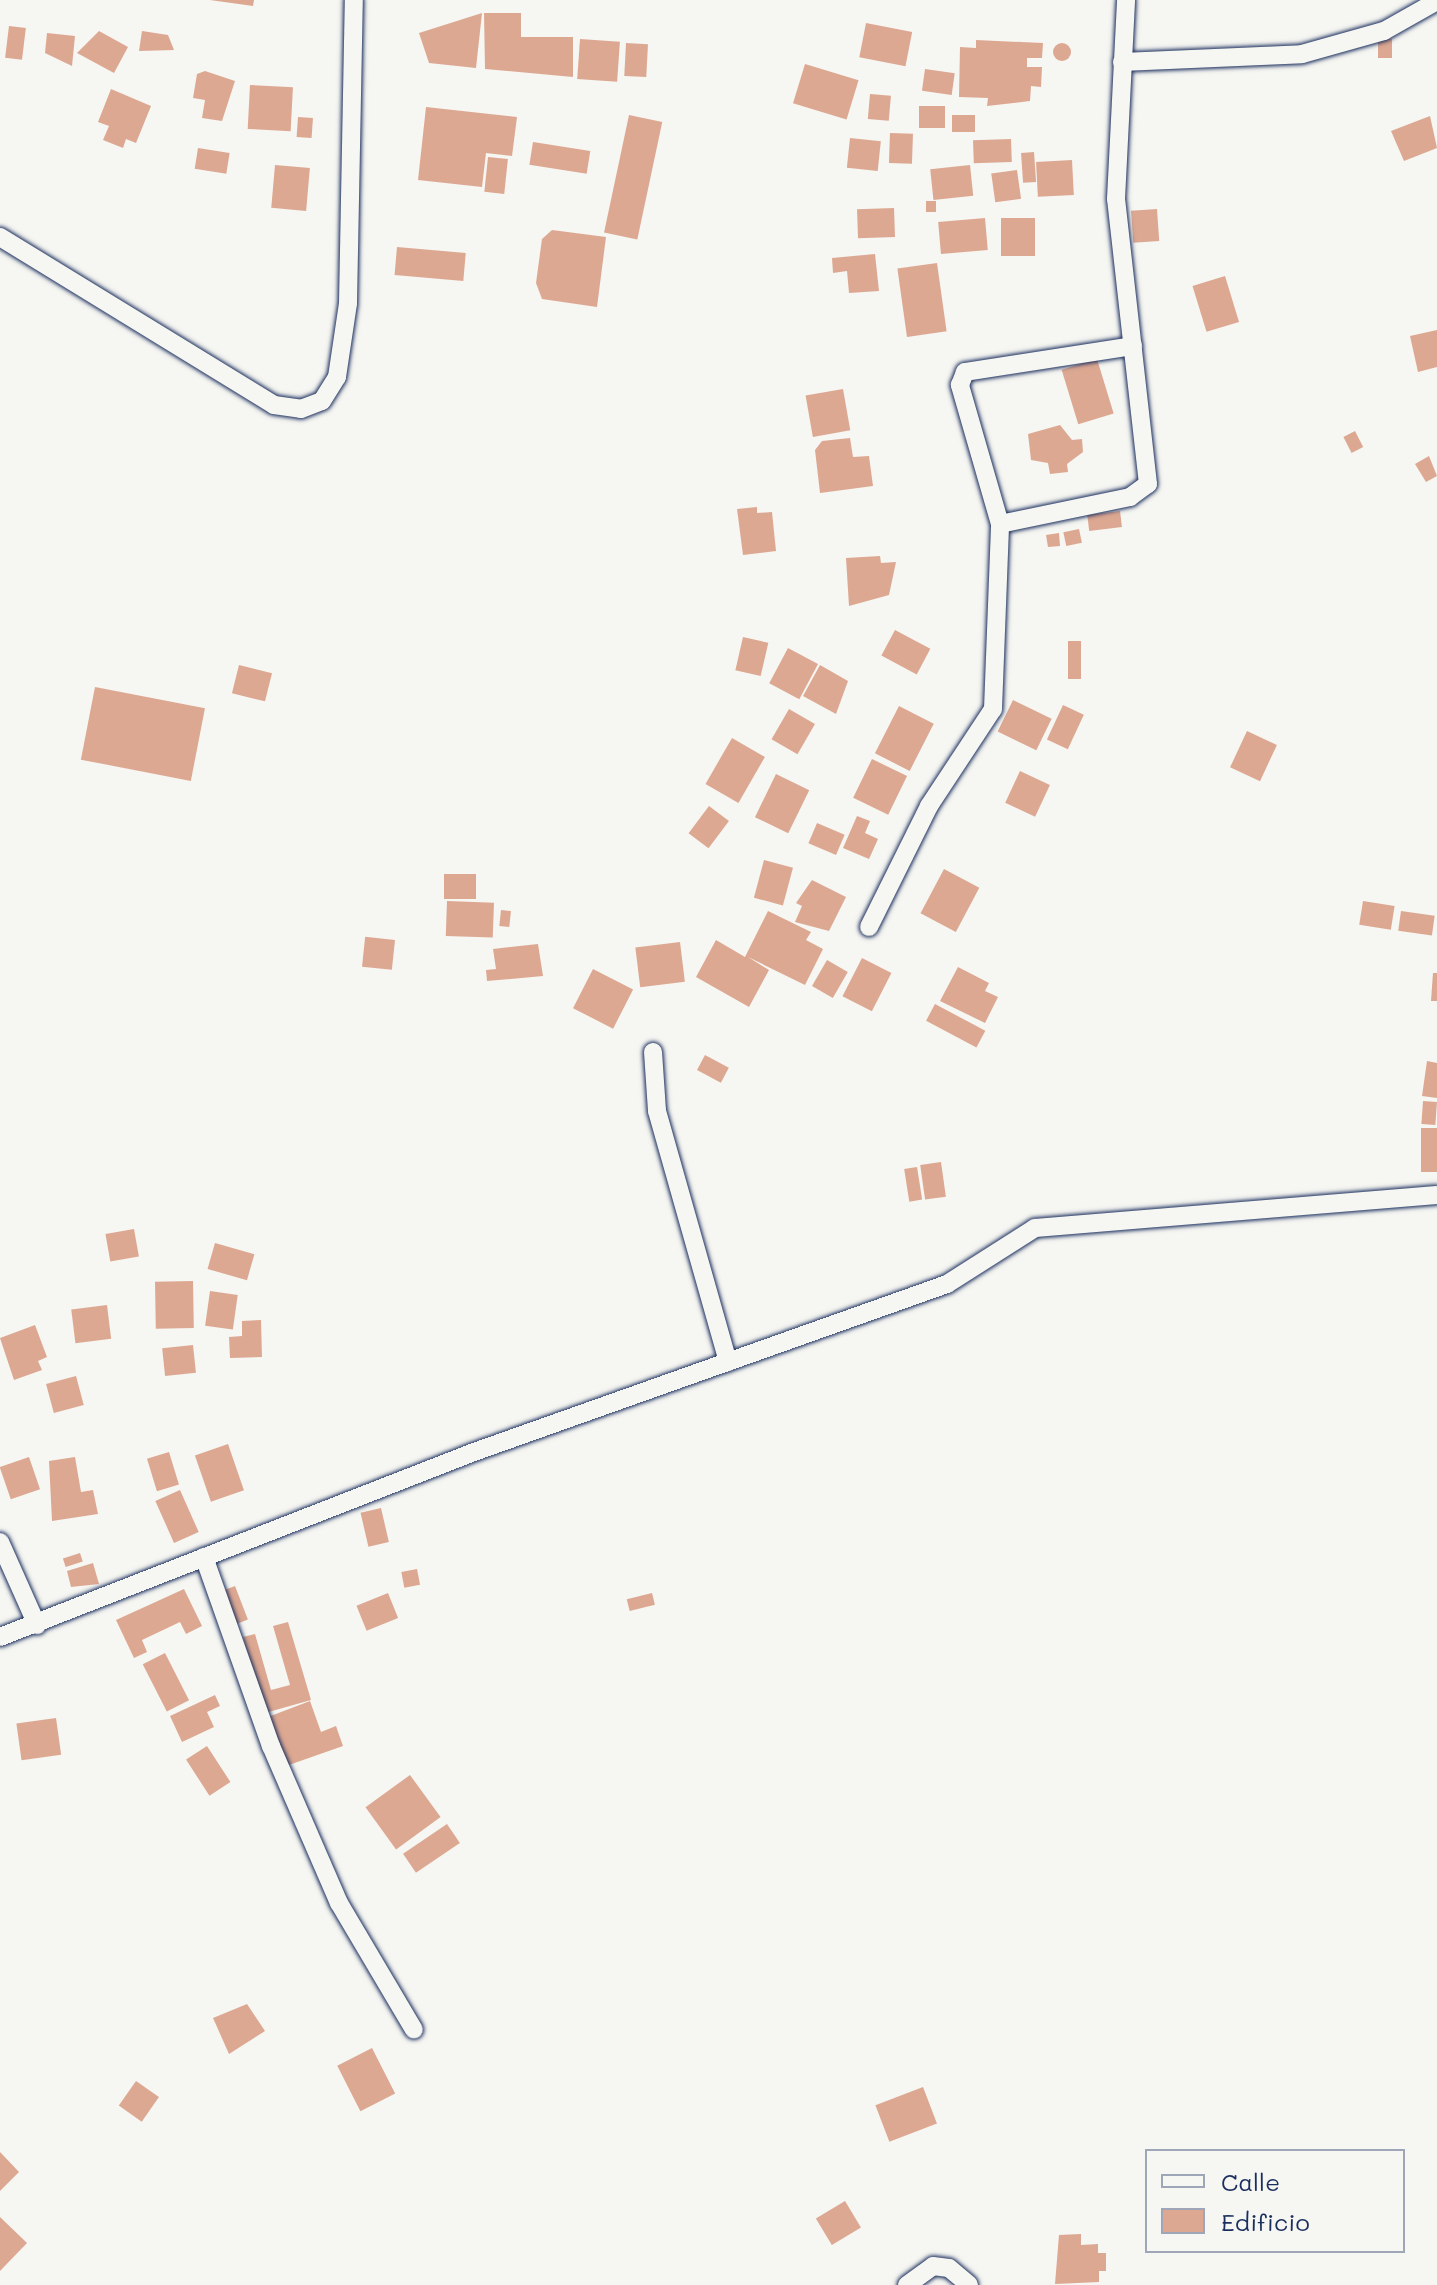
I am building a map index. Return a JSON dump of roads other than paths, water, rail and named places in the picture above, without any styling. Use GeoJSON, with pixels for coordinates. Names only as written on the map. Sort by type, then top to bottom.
{"type":"FeatureCollection","features":[{"type":"Feature","properties":{"kind":"street"},"geometry":{"type":"LineString","coordinates":[[0,237],[274,405],[301,409],[322,401],[337,377],[348,303],[354,0]]}},
{"type":"Feature","properties":{"kind":"street"},"geometry":{"type":"LineString","coordinates":[[1000,524],[1130,497],[1148,484],[1116,199],[1126,0]]}},
{"type":"Feature","properties":{"kind":"street"},"geometry":{"type":"LineString","coordinates":[[1122,62],[1302,54],[1384,31],[1437,1]]}},
{"type":"Feature","properties":{"kind":"street"},"geometry":{"type":"LineString","coordinates":[[869,927],[929,806],[993,709],[1000,524],[960,385],[965,372],[1133,346]]}},
{"type":"Feature","properties":{"kind":"street"},"geometry":{"type":"LineString","coordinates":[[653,1052],[657,1111],[728,1362]]}},
{"type":"Feature","properties":{"kind":"street"},"geometry":{"type":"LineString","coordinates":[[0,1637],[204,1557],[947,1284],[1035,1228],[1437,1195]]}},
{"type":"Feature","properties":{"kind":"street"},"geometry":{"type":"LineString","coordinates":[[0,1542],[37,1625]]}},
{"type":"Feature","properties":{"kind":"street"},"geometry":{"type":"LineString","coordinates":[[204,1557],[271,1746],[339,1903],[414,2030]]}},
{"type":"Feature","properties":{"kind":"street"},"geometry":{"type":"LineString","coordinates":[[907,2285],[933,2266],[949,2268],[969,2285]]}}]}
